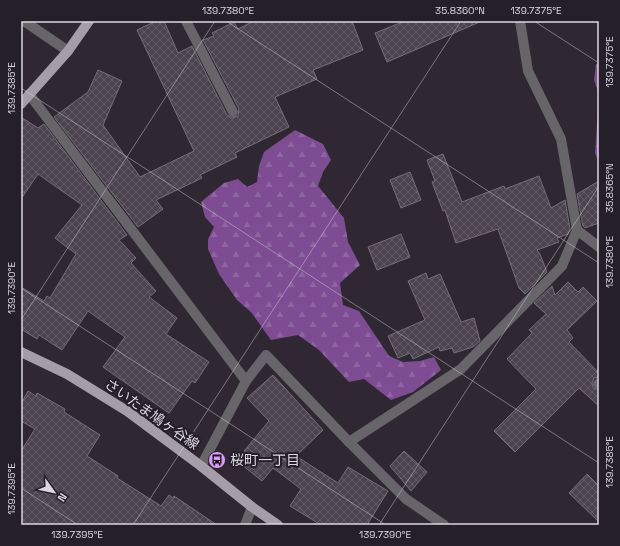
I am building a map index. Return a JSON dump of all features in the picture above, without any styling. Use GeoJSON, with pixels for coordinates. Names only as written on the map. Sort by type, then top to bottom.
{"type":"FeatureCollection","features":[{"type":"Feature","properties":{"kind":"main road"},"geometry":{"type":"LineString","coordinates":[[21,104],[68,51],[89,21]]}},
{"type":"Feature","properties":{"kind":"main road","name":"さいたま鳩ヶ谷線"},"geometry":{"type":"LineString","coordinates":[[21,352],[67,374],[120,407],[278,525]]}},
{"type":"Feature","properties":{"kind":"street"},"geometry":{"type":"LineString","coordinates":[[24,21],[68,51]]}},
{"type":"Feature","properties":{"kind":"street"},"geometry":{"type":"LineString","coordinates":[[186,21],[232,112]]}},
{"type":"Feature","properties":{"kind":"street"},"geometry":{"type":"LineString","coordinates":[[349,442],[461,369],[562,266],[577,230],[561,139],[528,71],[520,21]]}},
{"type":"Feature","properties":{"kind":"street"},"geometry":{"type":"LineString","coordinates":[[29,94],[246,381]]}},
{"type":"Feature","properties":{"kind":"street"},"geometry":{"type":"LineString","coordinates":[[577,230],[599,247]]}},
{"type":"Feature","properties":{"kind":"street"},"geometry":{"type":"LineString","coordinates":[[201,466],[246,381],[266,355],[406,499],[444,525]]}},
{"type":"Feature","properties":{"kind":"street"},"geometry":{"type":"LineString","coordinates":[[244,525],[252,507]]}},
{"type":"Feature","properties":{"kind":"green space"},"geometry":{"type":"Polygon","coordinates":[[[596,64],[599,64],[599,94],[594,80],[596,64]]]}},
{"type":"Feature","properties":{"kind":"green space"},"geometry":{"type":"Polygon","coordinates":[[[599,94],[599,163],[595,153],[599,94]]]}},
{"type":"Feature","properties":{"kind":"green space"},"geometry":{"type":"Polygon","coordinates":[[[295,130],[323,144],[331,160],[323,172],[318,186],[344,218],[348,242],[360,265],[340,283],[343,305],[359,311],[389,356],[403,362],[420,361],[434,357],[441,370],[413,392],[391,400],[364,379],[349,382],[319,350],[298,335],[271,340],[251,312],[237,300],[219,274],[208,249],[208,239],[214,227],[205,217],[201,202],[224,183],[238,179],[247,187],[257,182],[259,166],[264,152],[295,130]]]}},
{"type":"Feature","properties":{"kind":"building"},"geometry":{"type":"Polygon","coordinates":[[[156,21],[164,21],[178,53],[192,46],[227,115],[232,118],[238,116],[239,109],[203,40],[214,36],[212,33],[234,22],[238,29],[254,21],[352,21],[363,50],[313,70],[317,79],[275,97],[289,127],[235,153],[237,157],[200,175],[202,178],[156,200],[163,209],[138,227],[54,117],[88,92],[98,70],[122,81],[103,125],[140,177],[194,151],[137,30],[156,21]]]}},
{"type":"Feature","properties":{"kind":"building"},"geometry":{"type":"Polygon","coordinates":[[[405,21],[482,21],[387,62],[375,33],[405,21]]]}},
{"type":"Feature","properties":{"kind":"building"},"geometry":{"type":"Polygon","coordinates":[[[21,117],[38,128],[44,124],[127,235],[119,240],[136,258],[131,263],[156,291],[149,297],[177,318],[166,334],[209,362],[195,383],[192,381],[169,413],[103,367],[125,337],[88,311],[62,350],[39,335],[37,339],[21,329],[21,287],[44,301],[47,296],[50,298],[76,254],[55,238],[82,205],[38,174],[21,199],[21,117]]]}},
{"type":"Feature","properties":{"kind":"building"},"geometry":{"type":"Polygon","coordinates":[[[443,154],[462,202],[504,186],[505,189],[539,176],[551,208],[565,200],[570,229],[568,234],[557,238],[559,242],[537,250],[547,272],[525,294],[519,288],[498,229],[456,243],[445,210],[443,211],[432,182],[435,181],[427,160],[443,154]]]}},
{"type":"Feature","properties":{"kind":"building"},"geometry":{"type":"Polygon","coordinates":[[[410,172],[421,200],[401,208],[390,180],[410,172]]]}},
{"type":"Feature","properties":{"kind":"building"},"geometry":{"type":"Polygon","coordinates":[[[599,181],[599,223],[585,228],[583,226],[577,194],[599,181]]]}},
{"type":"Feature","properties":{"kind":"building"},"geometry":{"type":"Polygon","coordinates":[[[401,234],[410,257],[377,270],[368,247],[401,234]]]}},
{"type":"Feature","properties":{"kind":"building"},"geometry":{"type":"Polygon","coordinates":[[[426,273],[428,279],[440,274],[461,322],[474,318],[480,341],[473,347],[454,353],[452,348],[440,351],[439,347],[413,359],[410,353],[398,358],[388,336],[425,320],[408,281],[426,273]]]}},
{"type":"Feature","properties":{"kind":"building"},"geometry":{"type":"Polygon","coordinates":[[[568,282],[578,292],[583,287],[597,301],[567,330],[573,338],[569,342],[599,373],[599,377],[594,378],[592,383],[593,388],[599,390],[599,406],[579,388],[515,452],[494,431],[536,389],[507,359],[532,333],[529,330],[546,314],[534,303],[552,286],[555,295],[568,282]]]}},
{"type":"Feature","properties":{"kind":"building"},"geometry":{"type":"Polygon","coordinates":[[[273,375],[323,430],[296,456],[338,483],[348,467],[388,491],[367,525],[321,525],[290,506],[301,489],[273,468],[262,481],[241,464],[248,455],[244,451],[269,421],[247,398],[273,375]]]}},
{"type":"Feature","properties":{"kind":"building"},"geometry":{"type":"Polygon","coordinates":[[[28,391],[36,396],[37,393],[65,409],[64,412],[100,435],[87,456],[118,476],[117,478],[161,506],[169,495],[173,498],[174,496],[217,525],[21,525],[21,451],[35,429],[21,421],[21,404],[28,391]]]}},
{"type":"Feature","properties":{"kind":"building"},"geometry":{"type":"Polygon","coordinates":[[[404,451],[427,472],[411,491],[390,466],[404,451]]]}},
{"type":"Feature","properties":{"kind":"building"},"geometry":{"type":"Polygon","coordinates":[[[587,474],[599,486],[599,522],[569,493],[587,474]]]}},
{"type":"Feature","properties":{"kind":"place","name":"桜町一丁目"},"geometry":{"type":"Point","coordinates":[217,460]}}]}
